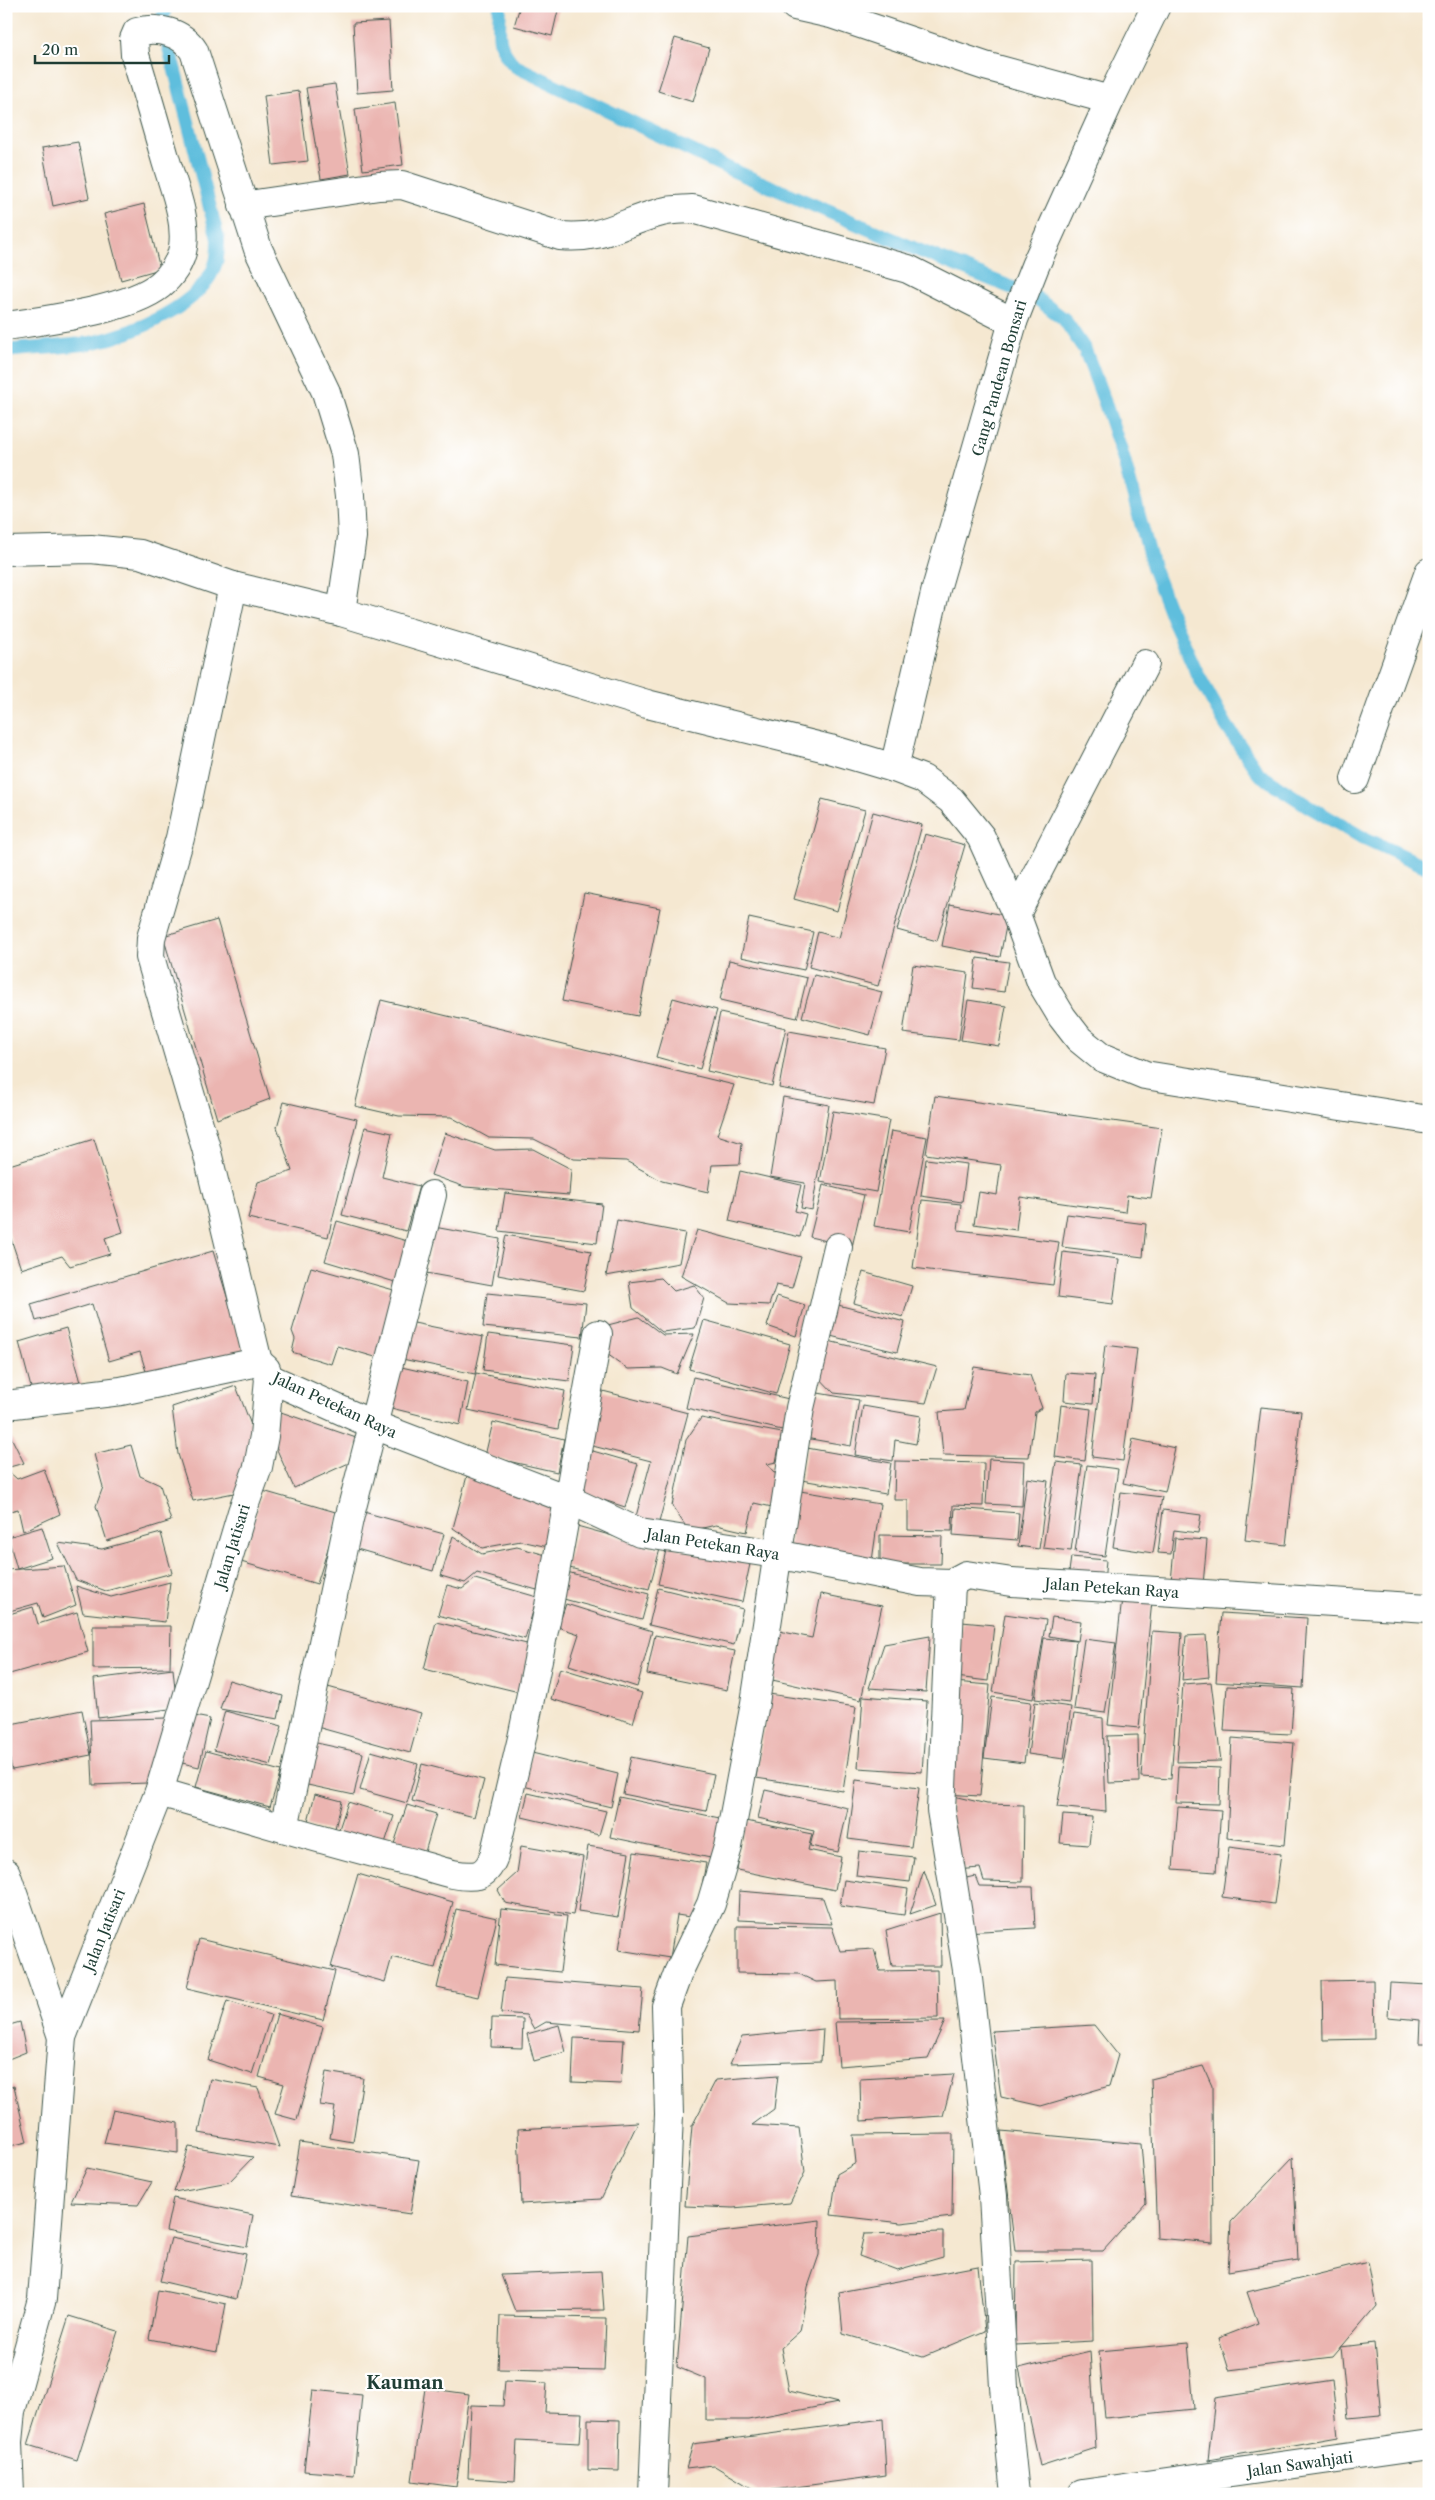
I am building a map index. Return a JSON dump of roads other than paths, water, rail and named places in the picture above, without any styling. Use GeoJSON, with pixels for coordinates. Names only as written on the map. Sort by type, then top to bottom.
{"type":"FeatureCollection","features":[{"type":"Feature","properties":{"kind":"street"},"geometry":{"type":"LineString","coordinates":[[796,6],[831,14],[985,66],[1110,100]]}},
{"type":"Feature","properties":{"kind":"street","name":"Gang Pandean Bonsari"},"geometry":{"type":"LineString","coordinates":[[894,768],[936,589],[1016,313],[1034,266],[1110,100],[1156,6]]}},
{"type":"Feature","properties":{"kind":"street"},"geometry":{"type":"LineString","coordinates":[[6,326],[56,319],[109,307],[132,299],[158,286],[178,263],[184,247],[180,207],[135,55],[134,39],[137,32],[167,32],[190,45],[194,51],[258,249],[326,392],[345,454],[352,537],[341,612]]}},
{"type":"Feature","properties":{"kind":"street"},"geometry":{"type":"LineString","coordinates":[[243,206],[380,186],[402,185],[560,236],[582,238],[607,233],[663,212],[694,209],[908,269],[1016,313]]}},
{"type":"Feature","properties":{"kind":"street"},"geometry":{"type":"LineString","coordinates":[[6,552],[91,549],[140,554],[233,586],[341,612],[647,704],[830,749],[894,768],[923,779],[950,800],[981,837],[1016,914],[1041,982],[1062,1017],[1080,1039],[1101,1057],[1144,1075],[1429,1120]]}},
{"type":"Feature","properties":{"kind":"street"},"geometry":{"type":"LineString","coordinates":[[1355,780],[1429,572]]}},
{"type":"Feature","properties":{"kind":"street","name":"Jalan Jatisari"},"geometry":{"type":"LineString","coordinates":[[10,2494],[8,2442],[11,2411],[42,2299],[62,2037],[159,1792],[242,1512],[258,1467],[264,1436],[264,1370],[206,1148],[150,957],[151,938],[180,838],[233,586]]}},
{"type":"Feature","properties":{"kind":"street"},"geometry":{"type":"LineString","coordinates":[[1016,914],[1144,664]]}},
{"type":"Feature","properties":{"kind":"street"},"geometry":{"type":"LineString","coordinates":[[284,1828],[349,1519],[432,1194]]}},
{"type":"Feature","properties":{"kind":"street"},"geometry":{"type":"LineString","coordinates":[[653,2494],[669,2114],[666,2006],[678,1973],[711,1904],[728,1848],[755,1703],[776,1554],[800,1408],[838,1247]]}},
{"type":"Feature","properties":{"kind":"street"},"geometry":{"type":"LineString","coordinates":[[159,1792],[284,1828],[462,1875],[484,1873],[494,1856],[522,1738],[549,1606],[598,1334]]}},
{"type":"Feature","properties":{"kind":"street","name":"Jalan Petekan Raya"},"geometry":{"type":"LineString","coordinates":[[6,1405],[121,1391],[264,1370],[374,1425],[567,1499],[640,1533],[776,1554],[920,1582],[951,1582],[966,1575],[1012,1582],[1429,1608]]}},
{"type":"Feature","properties":{"kind":"street"},"geometry":{"type":"LineString","coordinates":[[951,1582],[940,1810],[967,1970],[993,2196],[1004,2387],[1015,2494]]}},
{"type":"Feature","properties":{"kind":"street"},"geometry":{"type":"LineString","coordinates":[[6,1873],[62,2037]]}},
{"type":"Feature","properties":{"kind":"street","name":"Jalan Sawahjati"},"geometry":{"type":"LineString","coordinates":[[1098,2493],[1429,2445]]}},
{"type":"Feature","properties":{"kind":"waterway"},"geometry":{"type":"LineString","coordinates":[[6,351],[90,343],[145,325],[164,316],[197,292],[209,277],[216,262],[218,239],[165,32],[163,17],[165,6]]}},
{"type":"Feature","properties":{"kind":"waterway"},"geometry":{"type":"LineString","coordinates":[[500,6],[499,31],[501,45],[515,66],[725,167],[913,248],[1035,297],[1064,319],[1085,350],[1105,403],[1123,457],[1153,567],[1174,622],[1198,675],[1226,725],[1259,774],[1308,806],[1360,836],[1429,868]]}},
{"type":"Feature","properties":{"kind":"district","name":"Kauman"},"geometry":{"type":"Point","coordinates":[405,2383]}}]}
